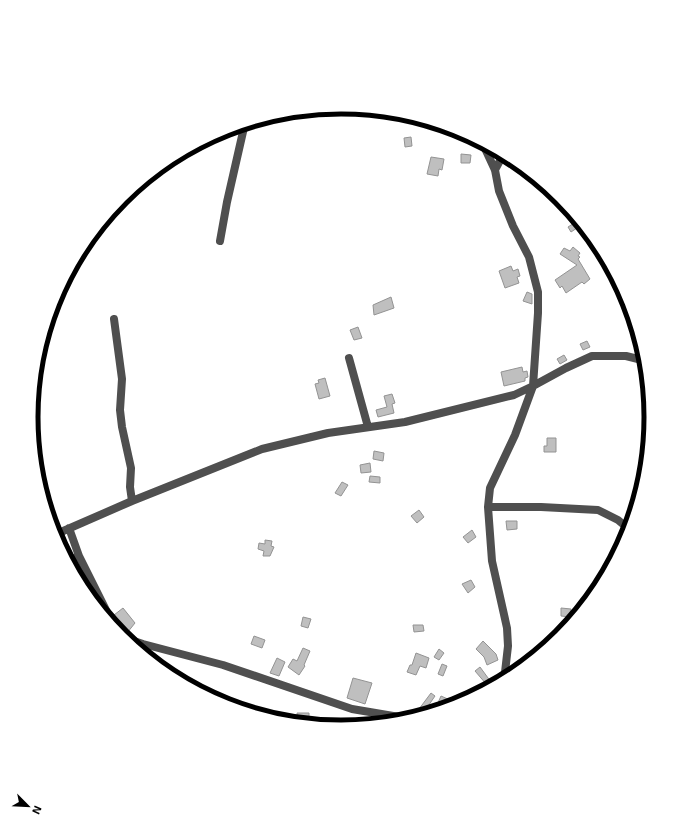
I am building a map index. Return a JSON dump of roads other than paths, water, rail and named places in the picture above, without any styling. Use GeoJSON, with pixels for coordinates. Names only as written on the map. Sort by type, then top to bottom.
{"type":"FeatureCollection","features":[{"type":"Feature","properties":{"kind":"street"},"geometry":{"type":"LineString","coordinates":[[220,241],[243,130]]}},
{"type":"Feature","properties":{"kind":"street"},"geometry":{"type":"LineString","coordinates":[[486,150],[495,170],[499,191],[513,226],[529,257],[538,292],[533,386],[515,435],[490,488],[488,507],[492,561],[507,628],[508,646],[505,672]]}},
{"type":"Feature","properties":{"kind":"street"},"geometry":{"type":"LineString","coordinates":[[495,170],[501,159]]}},
{"type":"Feature","properties":{"kind":"street"},"geometry":{"type":"LineString","coordinates":[[114,319],[122,379],[120,410],[122,427],[131,468],[130,487],[132,501]]}},
{"type":"Feature","properties":{"kind":"street"},"geometry":{"type":"LineString","coordinates":[[61,532],[132,501],[262,449],[328,433],[405,422],[514,395],[592,356],[626,356],[639,359]]}},
{"type":"Feature","properties":{"kind":"street"},"geometry":{"type":"LineString","coordinates":[[349,358],[368,427]]}},
{"type":"Feature","properties":{"kind":"street"},"geometry":{"type":"LineString","coordinates":[[488,507],[541,507],[598,510],[618,520],[625,526]]}},
{"type":"Feature","properties":{"kind":"street"},"geometry":{"type":"LineString","coordinates":[[70,528],[79,556],[104,605]]}},
{"type":"Feature","properties":{"kind":"street"},"geometry":{"type":"LineString","coordinates":[[74,559],[79,556]]}},
{"type":"Feature","properties":{"kind":"street"},"geometry":{"type":"LineString","coordinates":[[138,642],[223,665],[352,709],[394,716]]}}]}
